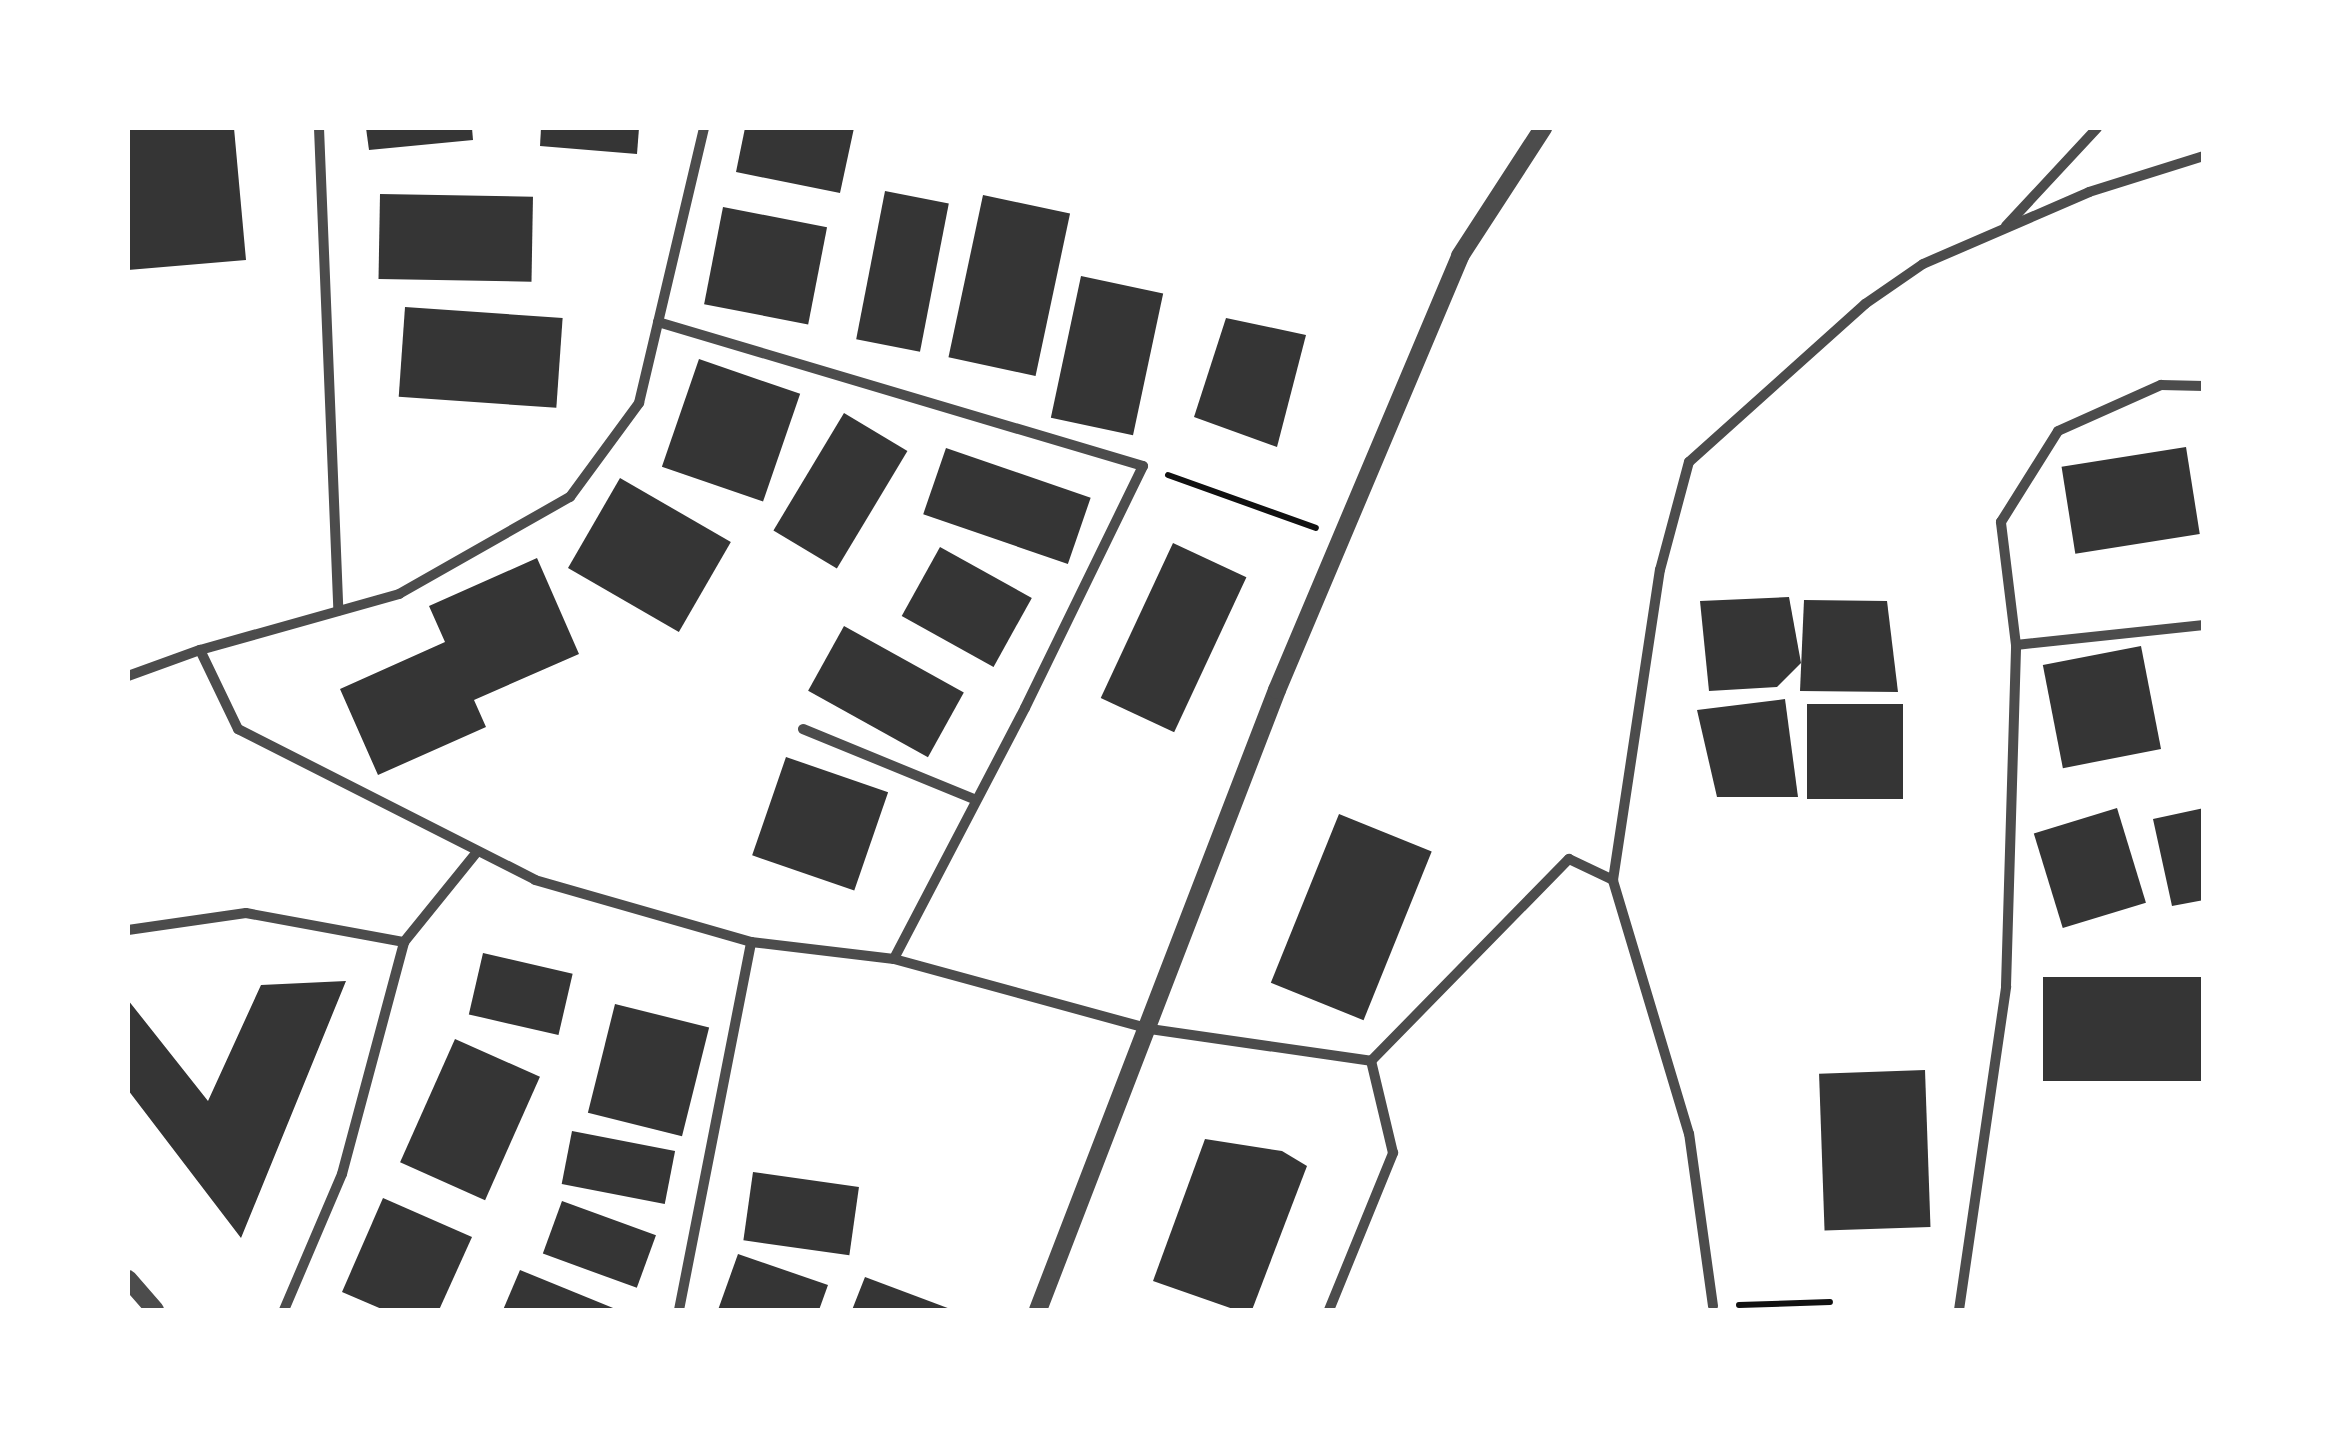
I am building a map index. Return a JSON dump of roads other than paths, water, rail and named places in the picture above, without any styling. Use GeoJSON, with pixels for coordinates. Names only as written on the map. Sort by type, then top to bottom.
{"type":"FeatureCollection","features":[{"type":"Feature","properties":{"kind":"street"},"geometry":{"type":"LineString","coordinates":[[318,128],[338,611]]}},
{"type":"Feature","properties":{"kind":"street"},"geometry":{"type":"LineString","coordinates":[[128,676],[200,650],[398,594],[570,497],[639,403],[704,128]]}},
{"type":"Feature","properties":{"kind":"street"},"geometry":{"type":"LineString","coordinates":[[1038,1310],[1150,1028],[1277,690],[1460,256],[1540,128]]}},
{"type":"Feature","properties":{"kind":"street"},"geometry":{"type":"LineString","coordinates":[[2002,230],[2096,128]]}},
{"type":"Feature","properties":{"kind":"street"},"geometry":{"type":"LineString","coordinates":[[1713,1306],[1689,1134],[1612,880],[1660,570],[1689,462],[1865,304],[1923,264],[2088,192],[2204,156]]}},
{"type":"Feature","properties":{"kind":"street"},"geometry":{"type":"LineString","coordinates":[[658,322],[1143,466],[1025,708],[974,799],[894,959]]}},
{"type":"Feature","properties":{"kind":"street"},"geometry":{"type":"LineString","coordinates":[[1959,1310],[2006,986],[2016,645],[2002,522],[2058,431],[2160,385],[2204,386]]}},
{"type":"Feature","properties":{"kind":"street"},"geometry":{"type":"LineString","coordinates":[[2016,645],[2204,624]]}},
{"type":"Feature","properties":{"kind":"street"},"geometry":{"type":"LineString","coordinates":[[200,650],[238,728],[535,880],[750,942],[894,959],[1150,1028],[1371,1060]]}},
{"type":"Feature","properties":{"kind":"street"},"geometry":{"type":"LineString","coordinates":[[803,729],[974,799]]}},
{"type":"Feature","properties":{"kind":"street"},"geometry":{"type":"LineString","coordinates":[[284,1310],[342,1174],[404,942],[477,852]]}},
{"type":"Feature","properties":{"kind":"street"},"geometry":{"type":"LineString","coordinates":[[1371,1060],[1570,859],[1612,880]]}},
{"type":"Feature","properties":{"kind":"street"},"geometry":{"type":"LineString","coordinates":[[128,930],[246,914],[404,942]]}},
{"type":"Feature","properties":{"kind":"street"},"geometry":{"type":"LineString","coordinates":[[679,1310],[750,942]]}},
{"type":"Feature","properties":{"kind":"street"},"geometry":{"type":"LineString","coordinates":[[1328,1310],[1392,1153],[1371,1060]]}},
{"type":"Feature","properties":{"kind":"street"},"geometry":{"type":"LineString","coordinates":[[128,1279],[155,1310]]}}]}
